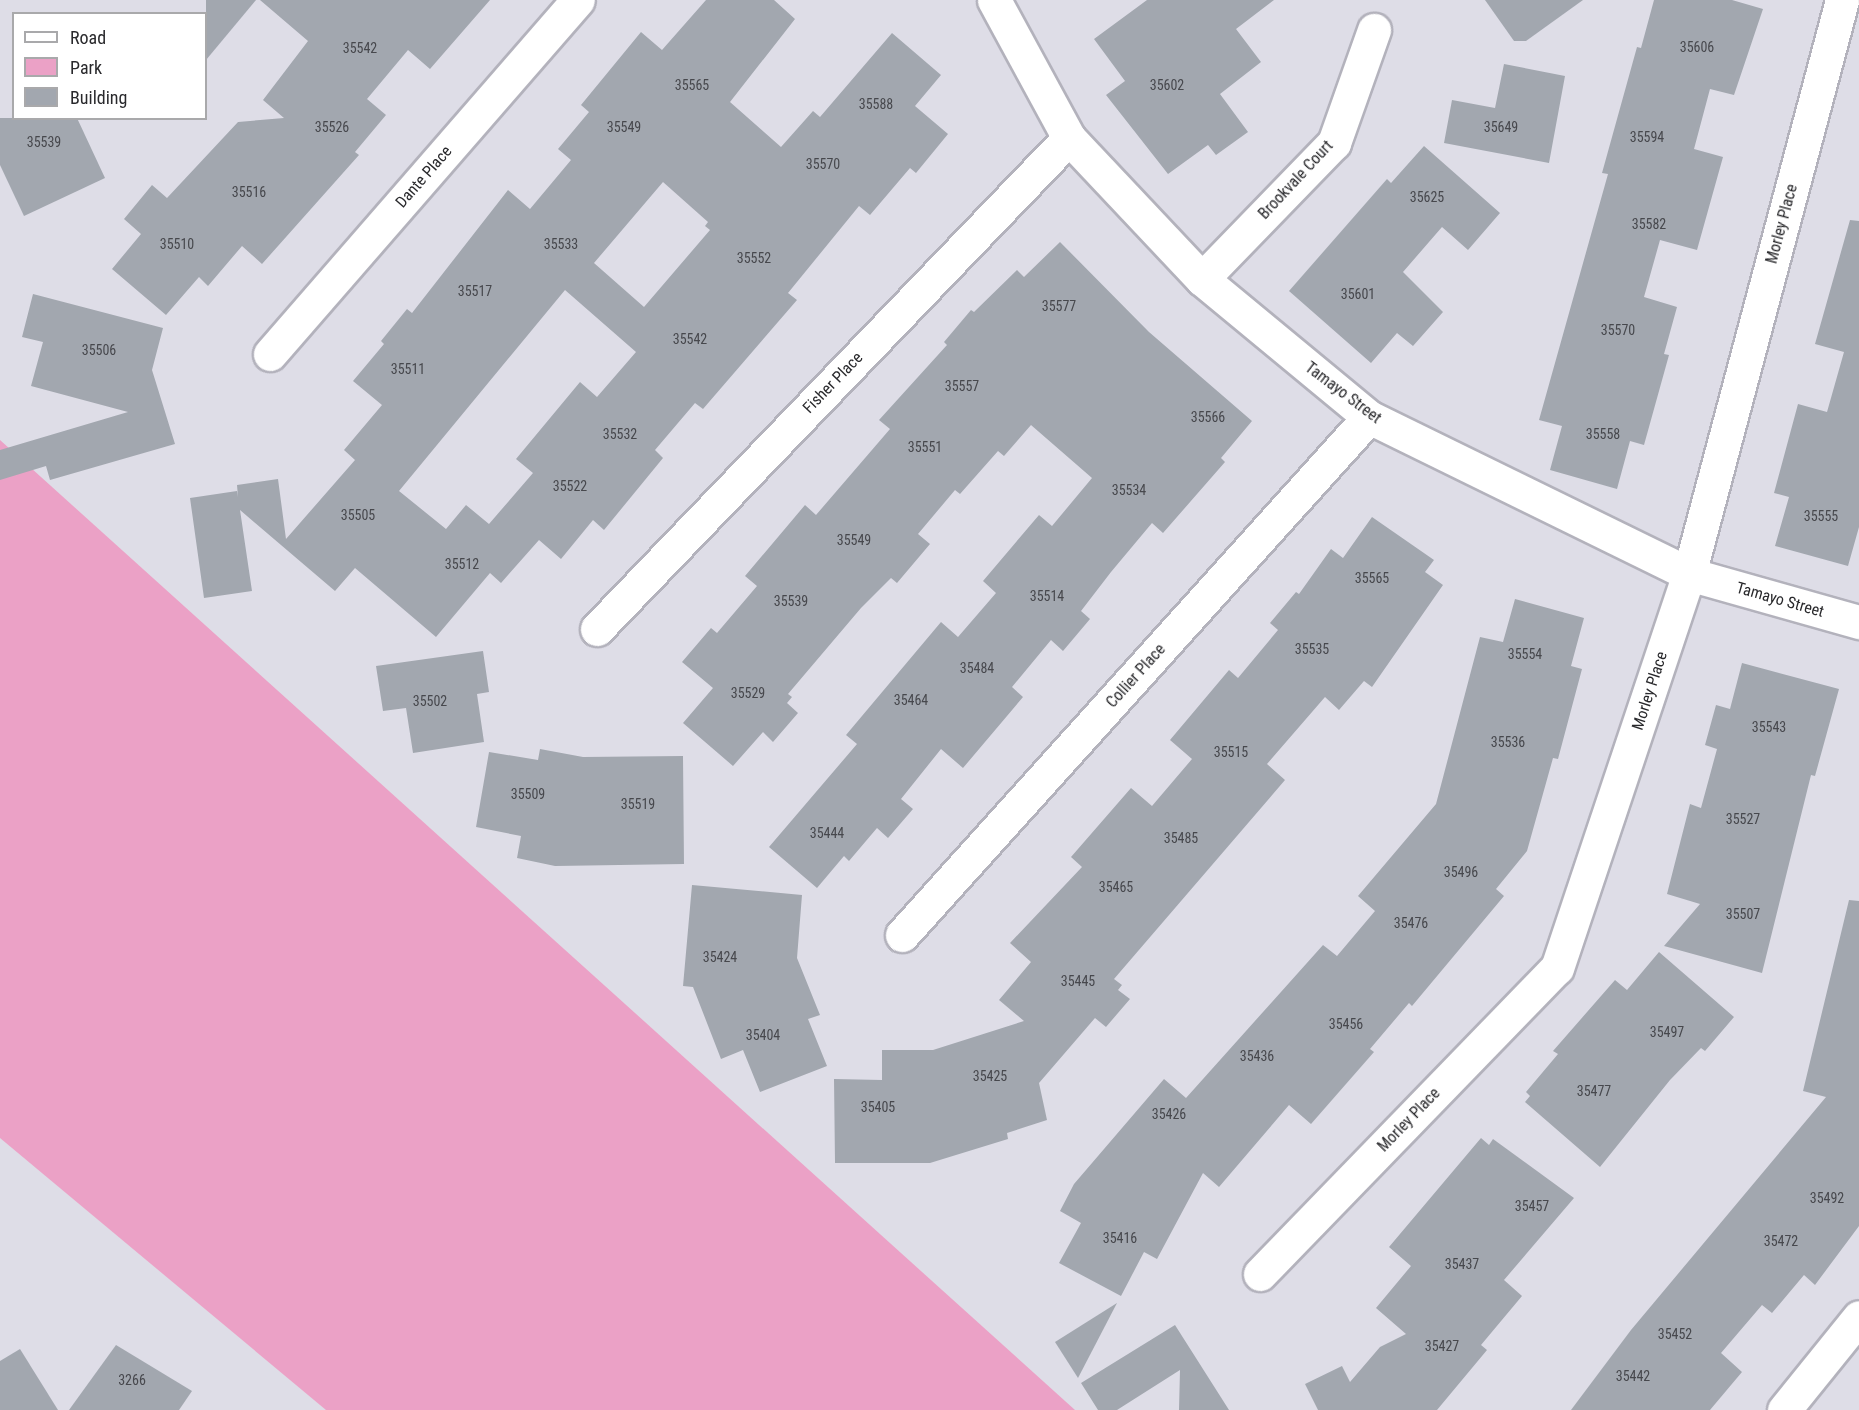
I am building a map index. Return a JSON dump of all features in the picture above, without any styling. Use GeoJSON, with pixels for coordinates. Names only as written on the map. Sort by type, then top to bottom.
{"type":"FeatureCollection","features":[{"type":"Feature","properties":{"kind":"street","name":"Dante Place"},"geometry":{"type":"LineString","coordinates":[[270,354],[578,0]]}},
{"type":"Feature","properties":{"kind":"street","name":"Tamayo Street"},"geometry":{"type":"LineString","coordinates":[[994,0],[1069,138],[1202,279],[1369,417],[1689,574],[1859,622]]}},
{"type":"Feature","properties":{"kind":"street","name":"Morley Place"},"geometry":{"type":"LineString","coordinates":[[1260,1274],[1557,968],[1689,574],[1842,0]]}},
{"type":"Feature","properties":{"kind":"street","name":"Brookvale Court"},"geometry":{"type":"LineString","coordinates":[[1202,279],[1334,143],[1374,30]]}},
{"type":"Feature","properties":{"kind":"street","name":"Fisher Place"},"geometry":{"type":"LineString","coordinates":[[597,629],[1069,138]]}},
{"type":"Feature","properties":{"kind":"street","name":"Collier Place"},"geometry":{"type":"LineString","coordinates":[[902,935],[1369,417]]}},
{"type":"Feature","properties":{"kind":"street"},"geometry":{"type":"LineString","coordinates":[[1784,1410],[1859,1317]]}},
{"type":"Feature","properties":{"kind":"green space"},"geometry":{"type":"Polygon","coordinates":[[[0,440],[1075,1410],[326,1410],[0,1138],[0,440]]]}},
{"type":"Feature","properties":{"kind":"building"},"geometry":{"type":"Polygon","coordinates":[[[206,0],[256,0],[207,59],[206,0]]]}},
{"type":"Feature","properties":{"kind":"building"},"geometry":{"type":"Polygon","coordinates":[[[260,0],[490,0],[430,69],[408,50],[367,99],[386,115],[355,152],[359,155],[262,264],[242,246],[208,286],[199,277],[166,315],[112,269],[141,234],[124,219],[152,185],[167,198],[238,122],[284,118],[263,100],[308,41],[260,0]]]}},
{"type":"Feature","properties":{"kind":"building"},"geometry":{"type":"Polygon","coordinates":[[[706,0],[774,0],[795,19],[730,102],[781,147],[813,111],[820,117],[892,33],[941,75],[915,106],[948,134],[916,173],[910,168],[870,215],[859,206],[788,293],[797,300],[703,409],[695,403],[655,450],[663,458],[604,530],[593,520],[561,559],[539,540],[501,583],[490,573],[436,637],[355,568],[335,591],[240,510],[252,591],[204,598],[190,498],[237,491],[238,497],[237,485],[278,479],[286,539],[355,460],[344,450],[382,405],[353,381],[384,344],[381,341],[407,309],[412,313],[508,190],[530,209],[571,160],[558,149],[589,112],[581,105],[641,32],[662,50],[706,0]],[[663,182],[594,263],[644,307],[710,230],[705,226],[708,222],[663,182]],[[565,290],[399,491],[446,529],[466,505],[489,524],[533,473],[516,459],[580,382],[597,397],[636,352],[565,290]]]}},
{"type":"Feature","properties":{"kind":"building"},"geometry":{"type":"Polygon","coordinates":[[[1147,0],[1274,0],[1236,29],[1261,62],[1220,94],[1248,132],[1216,155],[1208,145],[1168,174],[1106,95],[1125,81],[1094,39],[1147,0]]]}},
{"type":"Feature","properties":{"kind":"building"},"geometry":{"type":"Polygon","coordinates":[[[1485,0],[1583,0],[1526,41],[1514,41],[1485,0]]]}},
{"type":"Feature","properties":{"kind":"building"},"geometry":{"type":"Polygon","coordinates":[[[1654,0],[1732,0],[1763,9],[1734,95],[1710,89],[1694,149],[1723,157],[1697,250],[1660,240],[1644,297],[1677,307],[1664,354],[1669,355],[1644,445],[1630,441],[1617,489],[1550,470],[1562,426],[1539,420],[1608,174],[1602,173],[1637,47],[1641,48],[1654,0]]]}},
{"type":"Feature","properties":{"kind":"building"},"geometry":{"type":"Polygon","coordinates":[[[1504,64],[1565,76],[1549,163],[1444,143],[1452,100],[1495,108],[1504,64]]]}},
{"type":"Feature","properties":{"kind":"building"},"geometry":{"type":"Polygon","coordinates":[[[0,118],[78,120],[105,178],[24,216],[0,165],[0,118]]]}},
{"type":"Feature","properties":{"kind":"building"},"geometry":{"type":"Polygon","coordinates":[[[1424,146],[1500,213],[1468,250],[1442,227],[1403,272],[1443,312],[1413,346],[1397,333],[1371,363],[1289,291],[1387,179],[1391,183],[1424,146]]]}},
{"type":"Feature","properties":{"kind":"building"},"geometry":{"type":"Polygon","coordinates":[[[1850,220],[1859,221],[1859,527],[1848,566],[1775,546],[1789,497],[1774,493],[1798,404],[1827,412],[1844,352],[1815,344],[1850,220]]]}},
{"type":"Feature","properties":{"kind":"building"},"geometry":{"type":"Polygon","coordinates":[[[1060,242],[1149,332],[1252,421],[1221,458],[1225,462],[1163,533],[1152,523],[1111,572],[1081,611],[1090,619],[1063,651],[1051,640],[1012,687],[1023,697],[963,768],[941,749],[901,799],[913,809],[888,838],[877,828],[849,861],[844,856],[817,888],[769,847],[857,744],[846,735],[941,622],[958,637],[996,593],[983,581],[1039,515],[1052,526],[1092,478],[1031,425],[1004,456],[998,451],[960,494],[955,490],[918,534],[930,544],[897,583],[891,578],[861,608],[788,694],[792,697],[787,703],[798,713],[773,742],[763,732],[733,766],[683,723],[713,688],[682,662],[711,628],[717,633],[757,586],[745,576],[805,505],[816,515],[890,429],[879,420],[947,345],[944,342],[971,310],[974,312],[1017,270],[1024,277],[1060,242]]]}},
{"type":"Feature","properties":{"kind":"building"},"geometry":{"type":"Polygon","coordinates":[[[33,294],[163,328],[152,370],[175,444],[50,480],[46,466],[0,480],[0,450],[128,412],[31,386],[43,342],[22,337],[33,294]]]}},
{"type":"Feature","properties":{"kind":"building"},"geometry":{"type":"Polygon","coordinates":[[[1372,517],[1434,560],[1425,572],[1443,585],[1372,687],[1364,681],[1339,710],[1325,697],[1267,764],[1285,780],[1114,979],[1122,985],[1118,990],[1130,999],[1106,1027],[1095,1018],[1039,1083],[1047,1120],[1007,1133],[1008,1139],[930,1163],[835,1163],[834,1079],[882,1080],[882,1050],[933,1050],[1024,1021],[999,1000],[1031,962],[1010,943],[1082,867],[1071,857],[1131,788],[1152,806],[1192,759],[1170,740],[1229,670],[1238,678],[1278,630],[1270,623],[1296,592],[1299,594],[1331,549],[1343,558],[1372,517]]]}},
{"type":"Feature","properties":{"kind":"building"},"geometry":{"type":"Polygon","coordinates":[[[1515,599],[1584,618],[1571,666],[1582,669],[1558,759],[1553,758],[1527,851],[1496,889],[1504,896],[1412,1006],[1409,1003],[1370,1049],[1374,1052],[1311,1124],[1289,1105],[1219,1187],[1203,1173],[1157,1259],[1144,1252],[1121,1296],[1059,1263],[1081,1223],[1060,1211],[1074,1184],[1164,1079],[1186,1098],[1323,945],[1337,956],[1375,911],[1358,896],[1436,804],[1480,637],[1503,642],[1515,599]]]}},
{"type":"Feature","properties":{"kind":"building"},"geometry":{"type":"Polygon","coordinates":[[[483,651],[489,692],[477,694],[484,742],[413,753],[406,708],[383,711],[376,666],[483,651]]]}},
{"type":"Feature","properties":{"kind":"building"},"geometry":{"type":"Polygon","coordinates":[[[1742,663],[1839,689],[1815,776],[1811,775],[1762,973],[1664,946],[1700,904],[1667,894],[1690,804],[1701,808],[1717,749],[1705,745],[1716,705],[1730,709],[1742,663]]]}},
{"type":"Feature","properties":{"kind":"building"},"geometry":{"type":"Polygon","coordinates":[[[540,749],[583,757],[683,756],[684,864],[555,866],[517,858],[521,836],[476,827],[489,752],[538,760],[540,749]]]}},
{"type":"Feature","properties":{"kind":"building"},"geometry":{"type":"Polygon","coordinates":[[[692,885],[802,895],[797,958],[820,1015],[808,1019],[827,1066],[760,1092],[743,1050],[721,1059],[693,987],[683,986],[692,885]]]}},
{"type":"Feature","properties":{"kind":"building"},"geometry":{"type":"Polygon","coordinates":[[[1849,900],[1859,901],[1859,1226],[1815,1285],[1804,1275],[1772,1313],[1762,1305],[1721,1353],[1742,1372],[1710,1410],[1571,1410],[1631,1330],[1826,1097],[1803,1091],[1849,900]]]}},
{"type":"Feature","properties":{"kind":"building"},"geometry":{"type":"Polygon","coordinates":[[[1659,952],[1734,1017],[1705,1051],[1701,1048],[1670,1080],[1600,1167],[1525,1102],[1530,1096],[1526,1092],[1558,1054],[1553,1051],[1615,980],[1627,990],[1659,952]]]}},
{"type":"Feature","properties":{"kind":"building"},"geometry":{"type":"Polygon","coordinates":[[[1481,1138],[1489,1145],[1493,1139],[1574,1198],[1504,1280],[1522,1296],[1481,1345],[1487,1350],[1437,1410],[1318,1410],[1305,1384],[1342,1366],[1350,1382],[1380,1347],[1406,1334],[1376,1308],[1411,1266],[1389,1247],[1481,1138]]]}},
{"type":"Feature","properties":{"kind":"building"},"geometry":{"type":"Polygon","coordinates":[[[1117,1303],[1078,1378],[1055,1342],[1117,1303]]]}},
{"type":"Feature","properties":{"kind":"building"},"geometry":{"type":"Polygon","coordinates":[[[1175,1325],[1229,1410],[1179,1410],[1180,1370],[1117,1410],[1098,1410],[1081,1383],[1175,1325]]]}},
{"type":"Feature","properties":{"kind":"building"},"geometry":{"type":"Polygon","coordinates":[[[116,1345],[192,1391],[179,1410],[69,1410],[116,1345]]]}},
{"type":"Feature","properties":{"kind":"building"},"geometry":{"type":"Polygon","coordinates":[[[20,1349],[58,1410],[0,1410],[0,1361],[20,1349]]]}}]}
